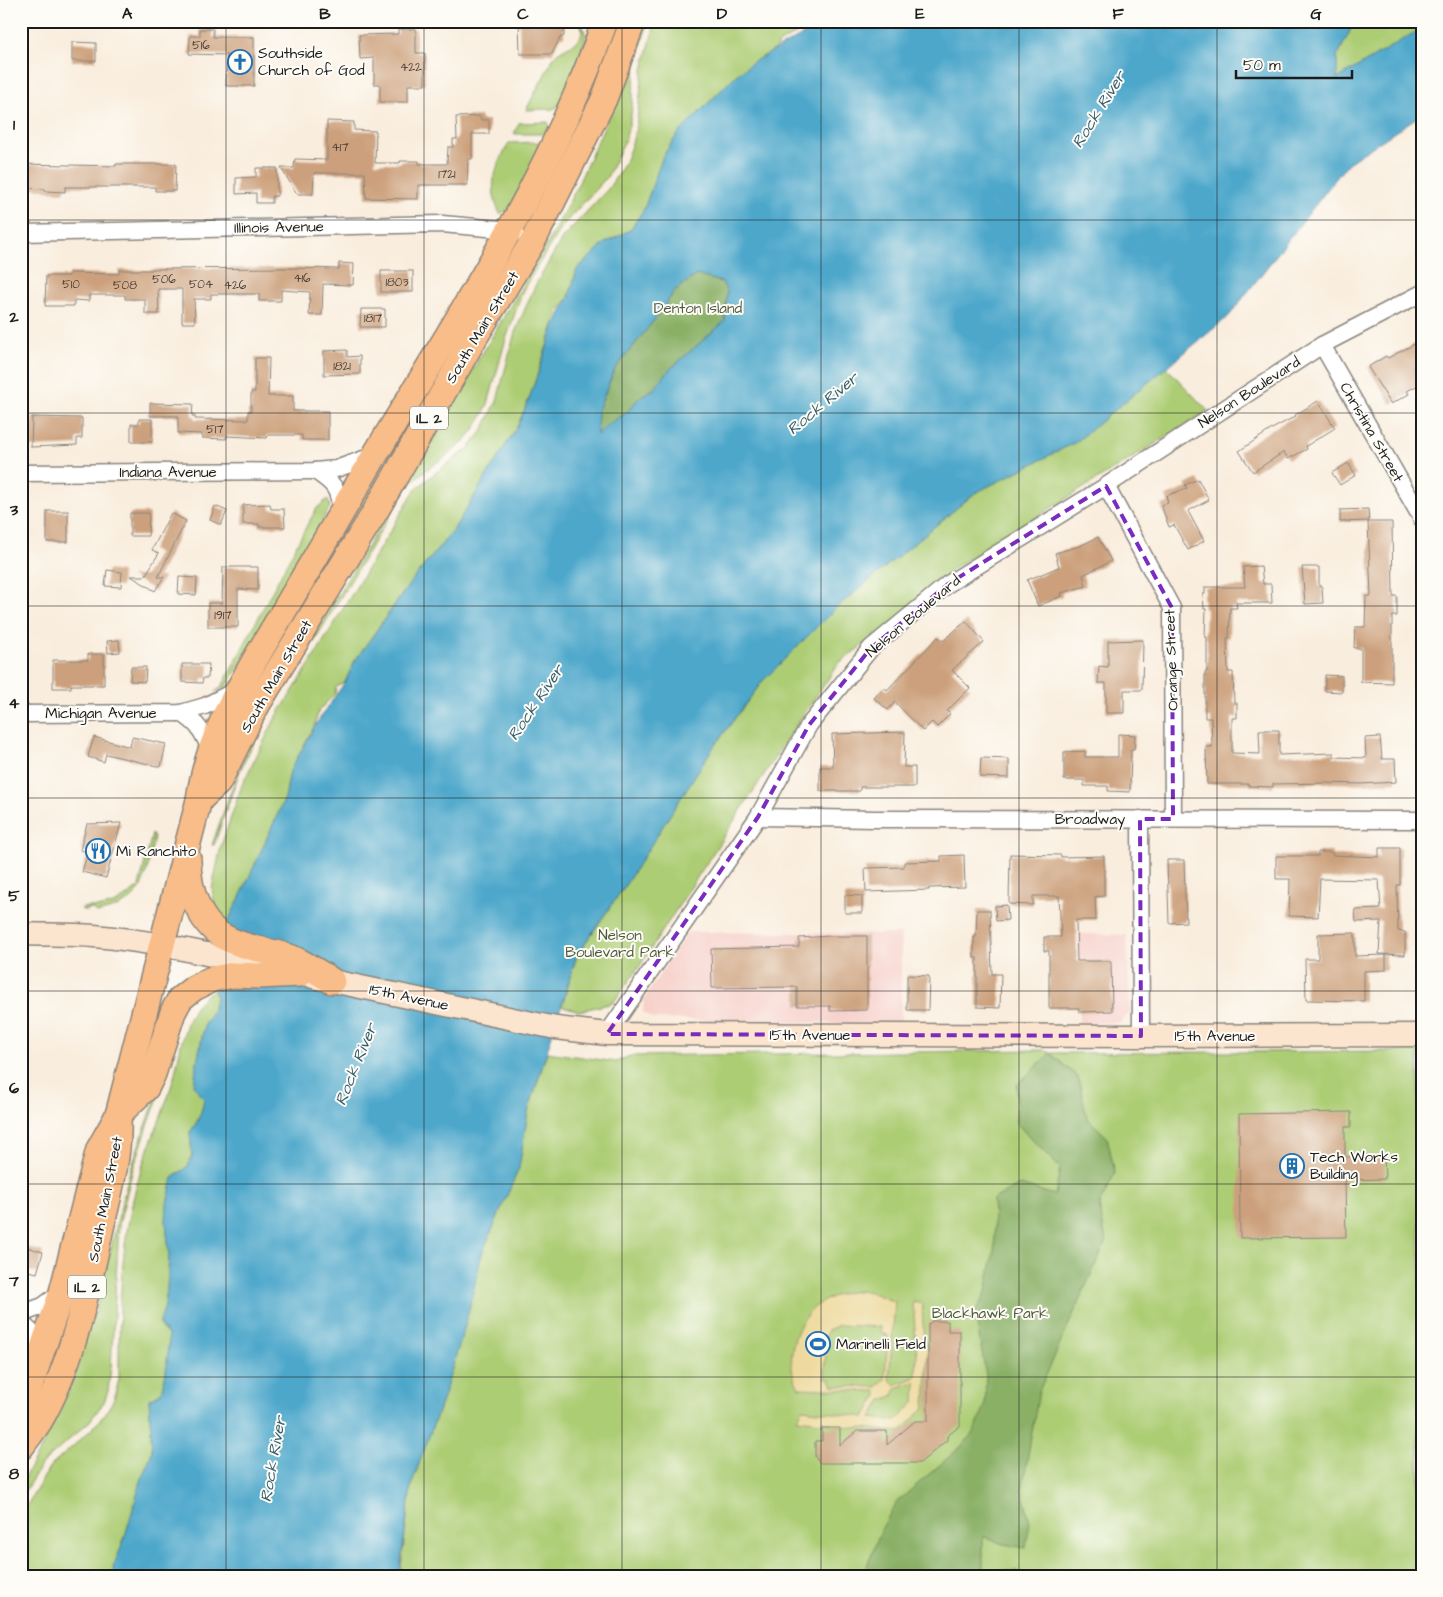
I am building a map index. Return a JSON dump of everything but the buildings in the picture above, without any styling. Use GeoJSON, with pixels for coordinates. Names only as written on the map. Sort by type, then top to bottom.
{"type":"FeatureCollection","features":[{"type":"Feature","properties":{"kind":"main road","name":"South Main Street"},"geometry":{"type":"LineString","coordinates":[[199,800],[218,783],[254,710],[375,512],[470,345],[534,241],[604,99],[634,21]]}},
{"type":"Feature","properties":{"kind":"main road","name":"South Main Street"},"geometry":{"type":"LineString","coordinates":[[21,1412],[62,1292],[99,1149],[118,1115],[199,800],[202,777],[210,749],[238,689],[375,455],[442,348],[510,230],[571,109],[597,29]]}},
{"type":"Feature","properties":{"kind":"main road"},"geometry":{"type":"LineString","coordinates":[[188,838],[188,863],[196,904],[217,933],[228,940],[250,948],[290,957],[332,981]]}},
{"type":"Feature","properties":{"kind":"main road","name":"15th Avenue"},"geometry":{"type":"LineString","coordinates":[[21,934],[94,936],[161,945],[556,1028],[607,1034],[1422,1035]]}},
{"type":"Feature","properties":{"kind":"main road"},"geometry":{"type":"LineString","coordinates":[[118,1115],[146,1088],[153,1074],[173,1012],[180,999],[200,984],[212,979],[234,975],[300,974]]}},
{"type":"Feature","properties":{"kind":"main road","name":"South Main Street"},"geometry":{"type":"LineString","coordinates":[[21,1447],[39,1422],[56,1387],[80,1313],[111,1187],[119,1132],[118,1115]]}},
{"type":"Feature","properties":{"kind":"street","name":"Illinois Avenue"},"geometry":{"type":"LineString","coordinates":[[21,232],[442,224],[510,230],[534,241]]}},
{"type":"Feature","properties":{"kind":"street","name":"Nelson Boulevard"},"geometry":{"type":"LineString","coordinates":[[607,1034],[758,817],[809,725],[871,648],[948,584],[1106,486],[1322,345],[1422,293]]}},
{"type":"Feature","properties":{"kind":"street","name":"Christina Street"},"geometry":{"type":"LineString","coordinates":[[1322,345],[1422,519]]}},
{"type":"Feature","properties":{"kind":"street","name":"Indiana Avenue"},"geometry":{"type":"LineString","coordinates":[[21,473],[315,471],[336,469],[375,455]]}},
{"type":"Feature","properties":{"kind":"street"},"geometry":{"type":"LineString","coordinates":[[315,471],[337,488],[341,513]]}},
{"type":"Feature","properties":{"kind":"street","name":"Orange Street"},"geometry":{"type":"LineString","coordinates":[[1106,486],[1172,608],[1173,819]]}},
{"type":"Feature","properties":{"kind":"street","name":"Michigan Avenue"},"geometry":{"type":"LineString","coordinates":[[21,714],[181,713],[205,706],[238,689]]}},
{"type":"Feature","properties":{"kind":"street"},"geometry":{"type":"LineString","coordinates":[[181,713],[194,721],[202,731],[210,749]]}},
{"type":"Feature","properties":{"kind":"street","name":"Broadway"},"geometry":{"type":"LineString","coordinates":[[758,817],[1422,820]]}},
{"type":"Feature","properties":{"kind":"street"},"geometry":{"type":"LineString","coordinates":[[1140,819],[1141,1036]]}},
{"type":"Feature","properties":{"kind":"street"},"geometry":{"type":"LineString","coordinates":[[21,1314],[43,1306],[62,1292]]}},
{"type":"Feature","properties":{"kind":"street"},"geometry":{"type":"LineString","coordinates":[[21,1323],[34,1333],[39,1344],[41,1358]]}},
{"type":"Feature","properties":{"kind":"highlighted area"},"geometry":{"type":"Polygon","coordinates":[[[1106,486],[1172,608],[1173,819],[1140,819],[1141,1036],[607,1034],[758,817],[809,725],[871,648],[948,584],[1106,486]]]}},
{"type":"Feature","properties":{"kind":"shaded area"},"geometry":{"type":"Polygon","coordinates":[[[687,932],[901,934],[901,1025],[654,1019],[643,1013],[644,999],[687,932]]]}},
{"type":"Feature","properties":{"kind":"shaded area"},"geometry":{"type":"Polygon","coordinates":[[[1079,934],[1127,935],[1130,1013],[1119,1023],[1079,1024],[1079,934]]]}},
{"type":"Feature","properties":{"kind":"shaded area"},"geometry":{"type":"Polygon","coordinates":[[[1418,1051],[1422,1051],[1420,1273],[1418,1051]]]}},
{"type":"Feature","properties":{"kind":"shaded area"},"geometry":{"type":"Polygon","coordinates":[[[1419,1415],[1422,1415],[1422,1576],[1418,1576],[1419,1415]]]}},
{"type":"Feature","properties":{"kind":"green space"},"geometry":{"type":"Polygon","coordinates":[[[645,21],[649,21],[636,62],[631,116],[625,141],[607,177],[561,227],[523,290],[484,412],[472,432],[461,444],[420,474],[406,489],[257,735],[239,773],[214,845],[212,845],[239,770],[258,726],[406,483],[549,240],[575,191],[623,85],[645,21]]]}},
{"type":"Feature","properties":{"kind":"green space"},"geometry":{"type":"Polygon","coordinates":[[[689,21],[828,21],[819,26],[804,29],[780,43],[773,51],[753,62],[734,77],[678,135],[663,156],[644,209],[630,230],[605,243],[577,269],[569,297],[558,313],[529,399],[517,427],[452,532],[413,579],[355,660],[345,682],[336,687],[335,694],[319,710],[314,727],[303,747],[305,751],[290,771],[285,798],[226,925],[216,915],[212,889],[221,846],[242,785],[275,719],[415,490],[469,448],[482,432],[497,401],[515,332],[535,286],[563,237],[608,189],[624,165],[636,129],[643,70],[654,27],[659,23],[689,21]]]}},
{"type":"Feature","properties":{"kind":"green space"},"geometry":{"type":"Polygon","coordinates":[[[1352,21],[1422,21],[1422,28],[1337,79],[1337,57],[1350,31],[1352,21]]]}},
{"type":"Feature","properties":{"kind":"green space"},"geometry":{"type":"Polygon","coordinates":[[[581,22],[586,35],[564,103],[553,109],[526,110],[555,55],[579,39],[582,29],[581,22]]]}},
{"type":"Feature","properties":{"kind":"green space"},"geometry":{"type":"Polygon","coordinates":[[[548,122],[550,129],[542,134],[514,134],[519,123],[548,122]]]}},
{"type":"Feature","properties":{"kind":"green space"},"geometry":{"type":"Polygon","coordinates":[[[538,142],[542,149],[509,209],[500,214],[493,186],[494,177],[504,152],[509,143],[538,142]]]}},
{"type":"Feature","properties":{"kind":"green space","name":"Denton Island"},"geometry":{"type":"Polygon","coordinates":[[[696,275],[722,282],[727,292],[725,321],[669,370],[654,389],[641,396],[625,414],[607,425],[597,436],[598,410],[615,369],[663,309],[674,291],[696,275]]]}},
{"type":"Feature","properties":{"kind":"green space","name":"Nelson Boulevard Park"},"geometry":{"type":"Polygon","coordinates":[[[1166,367],[1208,411],[954,568],[900,617],[839,663],[793,730],[641,964],[613,1003],[579,1011],[562,1006],[577,955],[626,884],[712,749],[762,682],[837,607],[975,493],[1076,442],[1166,367]]]}},
{"type":"Feature","properties":{"kind":"green space"},"geometry":{"type":"Polygon","coordinates":[[[440,371],[443,373],[221,750],[250,690],[440,371]]]}},
{"type":"Feature","properties":{"kind":"green space"},"geometry":{"type":"Polygon","coordinates":[[[328,499],[330,507],[228,685],[215,692],[221,688],[225,681],[317,508],[328,499]]]}},
{"type":"Feature","properties":{"kind":"green space"},"geometry":{"type":"Polygon","coordinates":[[[152,834],[154,838],[148,867],[140,888],[134,896],[112,909],[96,913],[93,909],[87,909],[87,911],[81,909],[111,905],[124,898],[139,886],[152,834]]]}},
{"type":"Feature","properties":{"kind":"green space"},"geometry":{"type":"Polygon","coordinates":[[[214,990],[216,997],[212,1012],[205,1023],[194,1086],[204,1099],[203,1104],[201,1113],[190,1132],[192,1155],[188,1166],[173,1178],[166,1221],[169,1256],[165,1306],[160,1326],[169,1336],[166,1373],[161,1393],[149,1399],[152,1452],[114,1567],[115,1576],[21,1576],[21,1512],[50,1467],[93,1428],[105,1414],[114,1399],[119,1379],[119,1328],[124,1251],[133,1201],[143,1165],[172,1084],[184,1032],[195,1008],[203,998],[214,990]]]}},
{"type":"Feature","properties":{"kind":"green space"},"geometry":{"type":"Polygon","coordinates":[[[170,1046],[167,1068],[132,1172],[119,1225],[108,1391],[104,1402],[90,1421],[42,1464],[21,1497],[21,1483],[39,1452],[59,1410],[96,1309],[129,1174],[156,1097],[170,1046]]]}},
{"type":"Feature","properties":{"kind":"green space","name":"Blackhawk Park"},"geometry":{"type":"Polygon","coordinates":[[[1044,1050],[1050,1053],[1418,1051],[1420,1273],[1418,1576],[400,1576],[411,1486],[444,1395],[466,1322],[482,1253],[519,1168],[528,1112],[547,1052],[616,1062],[630,1056],[1044,1050]]]}},
{"type":"Feature","properties":{"kind":"green space"},"geometry":{"type":"Polygon","coordinates":[[[1050,1053],[1078,1077],[1087,1118],[1107,1137],[1115,1173],[1099,1205],[1106,1241],[1039,1391],[1022,1490],[1030,1522],[1026,1548],[1003,1544],[983,1536],[983,1569],[1017,1571],[1021,1576],[863,1576],[882,1528],[897,1502],[964,1444],[976,1428],[985,1406],[986,1375],[975,1313],[986,1292],[995,1245],[993,1199],[1020,1185],[1055,1195],[1060,1168],[1016,1123],[1017,1085],[1050,1053]]]}},
{"type":"Feature","properties":{"kind":"sand"},"geometry":{"type":"Polygon","coordinates":[[[856,1291],[870,1292],[895,1302],[889,1379],[895,1385],[916,1377],[917,1356],[913,1302],[922,1304],[924,1345],[928,1348],[925,1407],[901,1432],[832,1425],[830,1423],[797,1419],[803,1409],[865,1417],[877,1396],[876,1391],[799,1388],[794,1378],[791,1362],[792,1352],[796,1334],[801,1324],[807,1315],[823,1301],[844,1293],[856,1291]],[[839,1325],[828,1330],[826,1334],[825,1378],[830,1379],[833,1386],[877,1387],[885,1379],[888,1336],[881,1332],[881,1327],[839,1325]],[[916,1383],[896,1388],[893,1396],[882,1400],[871,1418],[896,1421],[915,1402],[916,1383]]]}},
{"type":"Feature","properties":{"kind":"water","name":"Rock River"},"geometry":{"type":"Polygon","coordinates":[[[828,21],[1352,21],[1350,31],[1337,57],[1337,79],[1422,28],[1422,114],[1348,163],[1229,316],[1076,442],[975,493],[837,607],[762,682],[712,749],[626,884],[577,955],[528,1112],[519,1168],[482,1253],[466,1322],[444,1395],[411,1486],[399,1576],[115,1576],[113,1567],[123,1543],[142,1478],[152,1452],[149,1399],[161,1393],[166,1373],[169,1336],[160,1326],[160,1321],[165,1306],[169,1256],[166,1221],[167,1203],[173,1178],[188,1166],[192,1155],[190,1132],[201,1113],[203,1104],[204,1099],[194,1086],[196,1067],[205,1023],[212,1012],[216,997],[214,990],[226,925],[285,798],[290,771],[314,727],[345,682],[355,661],[413,579],[452,532],[517,427],[529,399],[554,327],[569,297],[577,269],[605,243],[630,230],[644,209],[663,156],[677,135],[734,77],[753,62],[828,21]],[[696,275],[674,291],[663,309],[615,369],[598,410],[597,435],[607,425],[625,414],[641,396],[654,389],[669,370],[725,321],[727,292],[722,282],[696,275]]]}},
{"type":"Feature","properties":{"kind":"place","name":"Southside Church of God"},"geometry":{"type":"Point","coordinates":[240,62]}},
{"type":"Feature","properties":{"kind":"place","name":"Mi Ranchito"},"geometry":{"type":"Point","coordinates":[98,851]}},
{"type":"Feature","properties":{"kind":"place","name":"Tech Works Building"},"geometry":{"type":"Point","coordinates":[1292,1166]}},
{"type":"Feature","properties":{"kind":"place","name":"Marinelli Field"},"geometry":{"type":"Point","coordinates":[818,1344]}}]}
